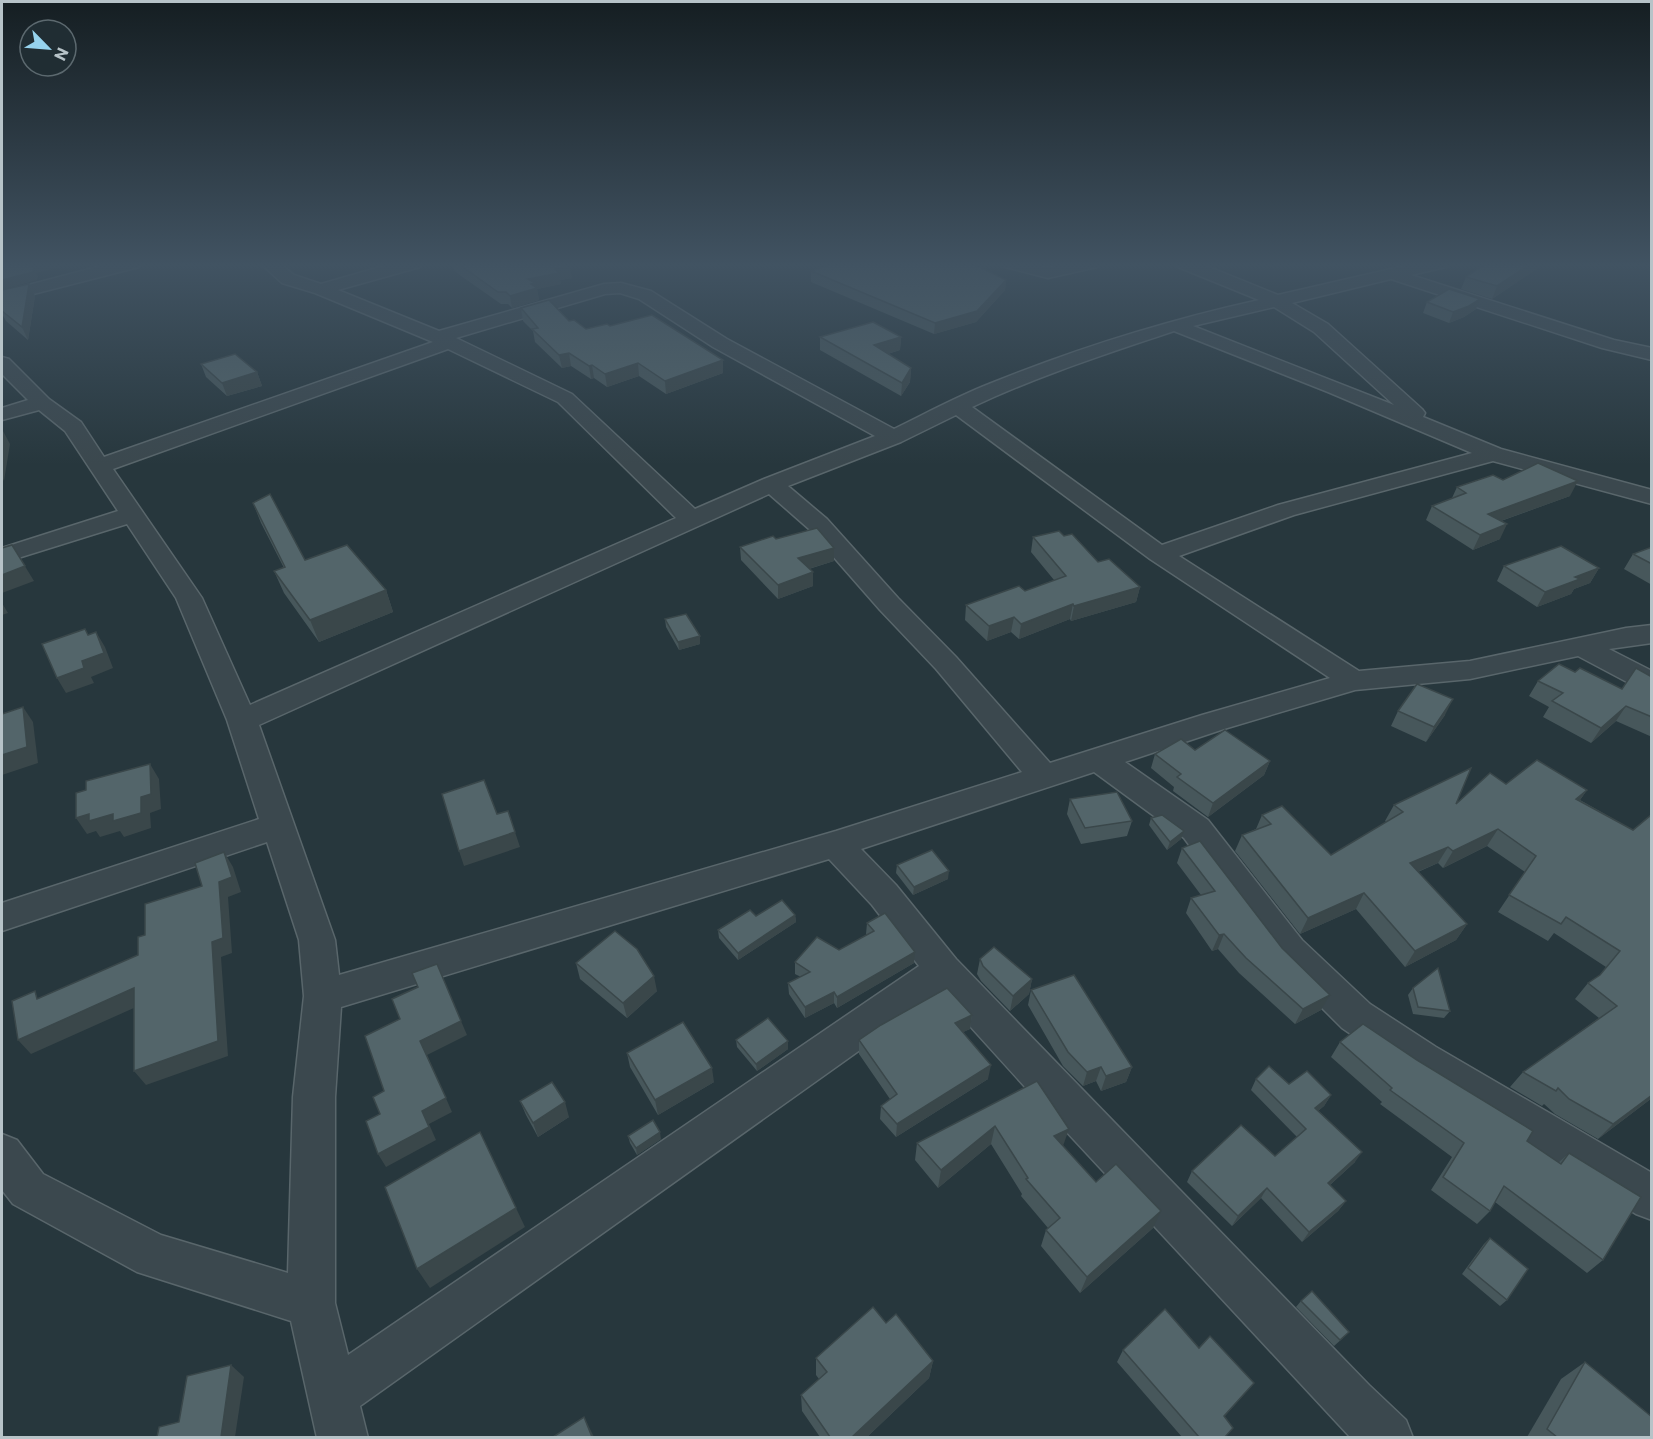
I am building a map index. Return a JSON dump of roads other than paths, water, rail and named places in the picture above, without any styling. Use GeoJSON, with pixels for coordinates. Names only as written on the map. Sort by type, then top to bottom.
{"type":"FeatureCollection","features":[{"type":"Feature","properties":{"kind":"street"},"geometry":{"type":"LineString","coordinates":[[420,330],[565,398],[692,520]]}},
{"type":"Feature","properties":{"kind":"street"},"geometry":{"type":"LineString","coordinates":[[99,466],[475,330]]}},
{"type":"Feature","properties":{"kind":"street"},"geometry":{"type":"LineString","coordinates":[[700,330],[893,437]]}},
{"type":"Feature","properties":{"kind":"street"},"geometry":{"type":"LineString","coordinates":[[242,720],[772,484],[893,437],[994,389],[1089,352],[1158,330]]}},
{"type":"Feature","properties":{"kind":"street"},"geometry":{"type":"LineString","coordinates":[[1187,330],[1492,454],[1652,497]]}},
{"type":"Feature","properties":{"kind":"street"},"geometry":{"type":"LineString","coordinates":[[1323,330],[1374,375],[1395,398],[1436,430]]}},
{"type":"Feature","properties":{"kind":"street"},"geometry":{"type":"LineString","coordinates":[[1566,330],[1609,344],[1652,354]]}},
{"type":"Feature","properties":{"kind":"street"},"geometry":{"type":"LineString","coordinates":[[2,363],[42,403],[74,427],[189,598],[242,720],[317,940],[323,996],[314,1097],[311,1303],[343,1437]]}},
{"type":"Feature","properties":{"kind":"street"},"geometry":{"type":"LineString","coordinates":[[2,414],[42,403]]}},
{"type":"Feature","properties":{"kind":"street"},"geometry":{"type":"LineString","coordinates":[[958,407],[1159,554],[1354,681]]}},
{"type":"Feature","properties":{"kind":"street"},"geometry":{"type":"LineString","coordinates":[[1159,554],[1296,507],[1492,454]]}},
{"type":"Feature","properties":{"kind":"street"},"geometry":{"type":"LineString","coordinates":[[772,484],[818,524],[889,604],[946,663],[1045,778]]}},
{"type":"Feature","properties":{"kind":"street"},"geometry":{"type":"LineString","coordinates":[[2,556],[134,514]]}},
{"type":"Feature","properties":{"kind":"street"},"geometry":{"type":"LineString","coordinates":[[323,996],[836,844],[1213,722],[1354,681],[1470,670],[1581,646],[1652,634]]}},
{"type":"Feature","properties":{"kind":"street"},"geometry":{"type":"LineString","coordinates":[[1581,646],[1652,683]]}},
{"type":"Feature","properties":{"kind":"street"},"geometry":{"type":"LineString","coordinates":[[1100,760],[1197,829],[1289,951],[1356,1016],[1422,1060],[1652,1198]]}},
{"type":"Feature","properties":{"kind":"street"},"geometry":{"type":"LineString","coordinates":[[2,917],[277,826]]}},
{"type":"Feature","properties":{"kind":"street"},"geometry":{"type":"LineString","coordinates":[[836,844],[884,895],[943,970],[1050,1086],[1136,1172],[1351,1403],[1388,1437]]}},
{"type":"Feature","properties":{"kind":"street"},"geometry":{"type":"LineString","coordinates":[[333,1395],[943,970]]}},
{"type":"Feature","properties":{"kind":"street"},"geometry":{"type":"LineString","coordinates":[[2,1155],[28,1189],[153,1256],[311,1303]]}}]}
